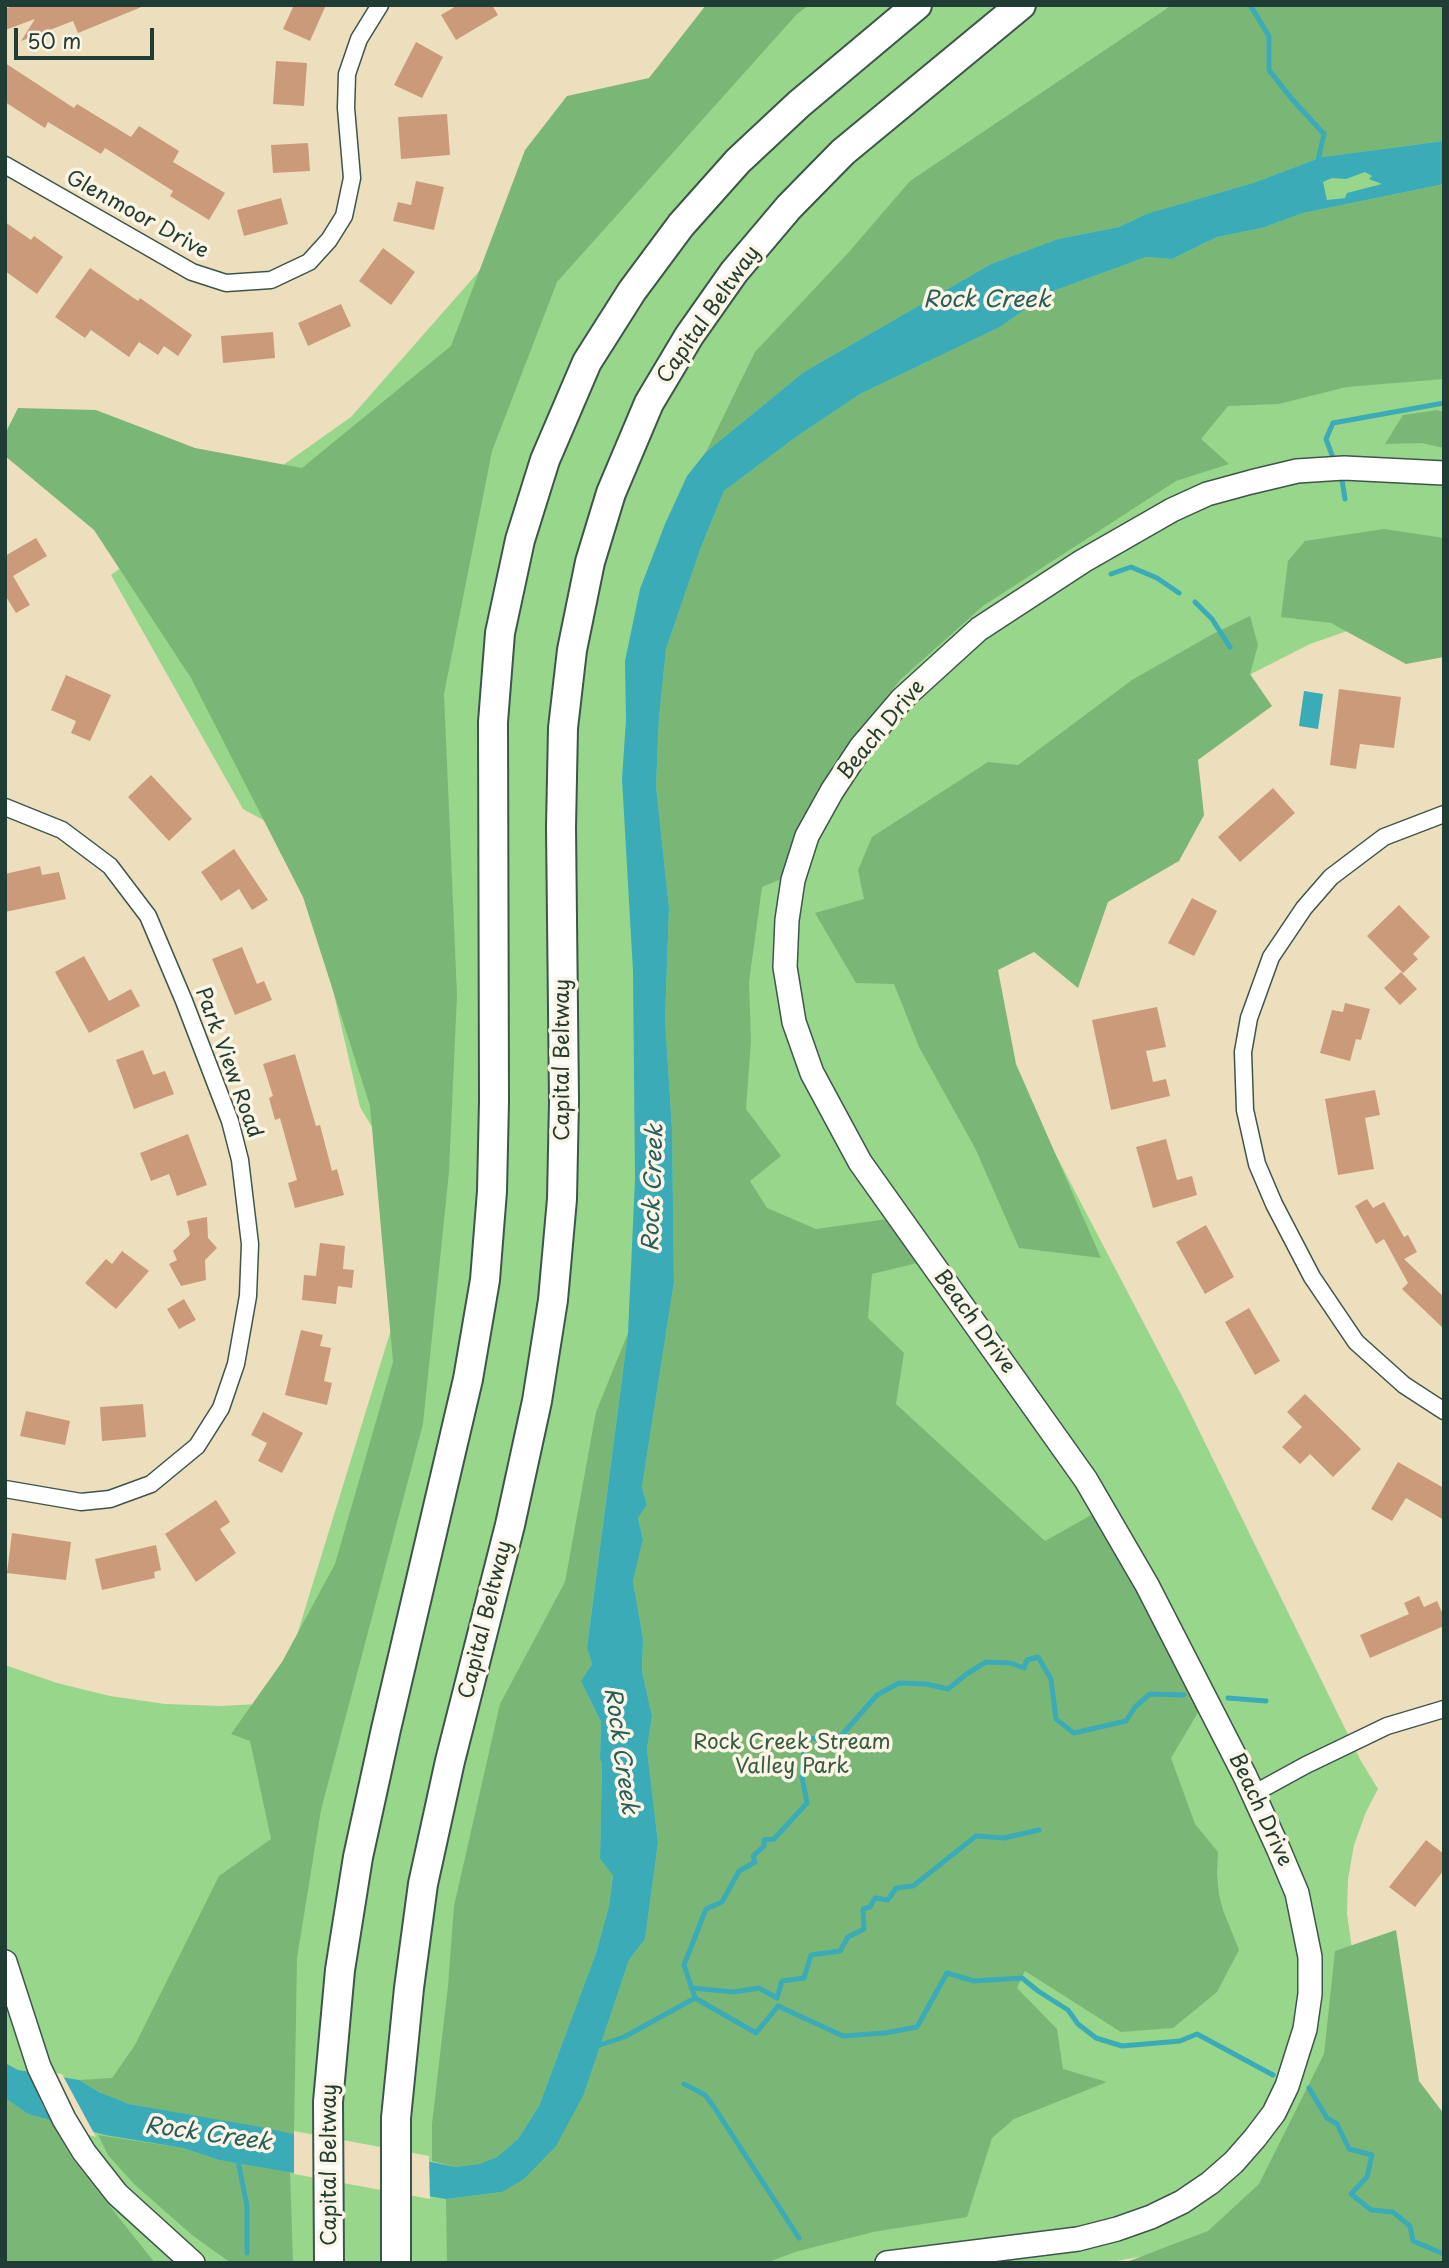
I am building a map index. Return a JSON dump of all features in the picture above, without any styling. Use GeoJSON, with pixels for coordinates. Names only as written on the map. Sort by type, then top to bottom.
{"type":"FeatureCollection","features":[{"type":"Feature","properties":{"kind":"highway","name":"Capital Beltway"},"geometry":{"type":"LineString","coordinates":[[329,2263],[328,2102],[340,1970],[358,1857],[468,1379],[485,1280],[492,1191],[494,1101],[493,722],[500,633],[520,540],[545,460],[587,362],[632,291],[681,225],[738,161],[799,104],[917,5]]}},
{"type":"Feature","properties":{"kind":"highway","name":"Capital Beltway"},"geometry":{"type":"LineString","coordinates":[[396,2263],[396,2118],[423,1884],[450,1761],[510,1525],[537,1401],[553,1300],[562,1199],[564,1101],[561,827],[563,728],[572,650],[590,562],[611,493],[649,404],[689,336],[734,272],[789,207],[843,152],[1021,5]]}},
{"type":"Feature","properties":{"kind":"highway"},"geometry":{"type":"LineString","coordinates":[[966,49],[1031,5]]}},
{"type":"Feature","properties":{"kind":"street","name":"Glenmoor Drive"},"geometry":{"type":"LineString","coordinates":[[5,165],[192,272],[226,283],[271,280],[309,262],[329,240],[344,216],[352,178],[346,108],[347,74],[359,38],[380,5]]}},
{"type":"Feature","properties":{"kind":"street","name":"Beach Drive"},"geometry":{"type":"LineString","coordinates":[[887,2263],[1078,2239],[1151,2217],[1182,2202],[1210,2183],[1234,2162],[1261,2130],[1274,2113],[1287,2086],[1305,2029],[1310,1994],[1310,1957],[1297,1893],[1253,1794],[1147,1585],[1086,1480],[860,1163],[812,1073],[794,1022],[785,967],[793,880],[807,836],[861,747],[902,699],[940,664],[979,629],[1029,595],[1172,510],[1218,491],[1297,471],[1344,468],[1444,473]]}},
{"type":"Feature","properties":{"kind":"street","name":"Park View Road"},"geometry":{"type":"LineString","coordinates":[[5,807],[62,830],[110,866],[148,916],[184,1000],[230,1121],[240,1160],[250,1244],[248,1296],[236,1364],[221,1408],[197,1446],[150,1484],[110,1499],[80,1502],[5,1489]]}},
{"type":"Feature","properties":{"kind":"street"},"geometry":{"type":"LineString","coordinates":[[1444,814],[1384,837],[1331,877],[1304,908],[1271,957],[1249,1018],[1243,1052],[1245,1110],[1257,1164],[1274,1204],[1312,1277],[1356,1342],[1404,1385],[1444,1411]]}},
{"type":"Feature","properties":{"kind":"street"},"geometry":{"type":"LineString","coordinates":[[1253,1794],[1387,1726],[1444,1709]]}},
{"type":"Feature","properties":{"kind":"street"},"geometry":{"type":"LineString","coordinates":[[5,1962],[39,2067],[64,2119],[84,2152],[117,2194],[193,2263]]}},
{"type":"Feature","properties":{"kind":"green space"},"geometry":{"type":"Polygon","coordinates":[[[706,5],[809,5],[797,14],[557,282],[492,451],[444,694],[457,995],[449,1172],[423,1424],[321,1810],[297,1958],[294,2134],[129,2104],[105,2095],[79,2080],[112,2078],[135,2045],[219,1876],[271,1839],[250,1741],[231,1734],[282,1662],[335,1564],[393,1362],[370,1106],[303,897],[191,678],[94,530],[5,456],[5,434],[18,408],[96,410],[195,448],[302,468],[451,346],[525,150],[567,96],[649,78],[706,5]]]}},
{"type":"Feature","properties":{"kind":"green space","name":"Rock Creek Stream Valley Park"},"geometry":{"type":"Polygon","coordinates":[[[713,5],[1444,5],[1444,620],[1350,630],[1310,644],[1253,673],[1082,786],[989,967],[1011,1069],[1184,1400],[1361,1761],[1378,1789],[1354,1845],[1348,1879],[1347,1914],[1352,1949],[1387,2095],[1235,2239],[1106,2263],[5,2263],[5,1665],[57,1683],[110,1696],[165,1704],[221,1706],[276,1703],[426,1216],[360,1107],[298,839],[243,809],[111,575],[256,468],[262,480],[351,417],[713,5]]]}},
{"type":"Feature","properties":{"kind":"green space"},"geometry":{"type":"Polygon","coordinates":[[[1172,5],[1444,5],[1444,141],[1322,157],[1253,183],[1146,214],[1119,227],[1058,239],[991,264],[804,372],[706,452],[755,352],[849,252],[910,181],[1172,5]]]}},
{"type":"Feature","properties":{"kind":"green space"},"geometry":{"type":"Polygon","coordinates":[[[1444,184],[1444,379],[1347,387],[1279,404],[1228,406],[1201,439],[1229,464],[1176,481],[983,606],[900,680],[834,763],[798,837],[784,878],[762,887],[749,982],[751,1041],[746,1109],[781,1156],[750,1181],[767,1208],[816,1229],[888,1219],[917,1263],[872,1274],[868,1318],[904,1353],[896,1404],[1045,1541],[1093,1514],[1172,1649],[1200,1709],[1171,1758],[1195,1824],[1218,1852],[1219,1895],[1239,1950],[1217,1992],[1173,2028],[1121,2032],[1025,1971],[1017,1988],[1057,2029],[1063,2069],[1107,2082],[1014,2119],[992,2138],[967,2217],[873,2232],[795,2252],[766,2263],[447,2263],[446,2199],[502,2192],[584,2094],[629,1960],[645,1939],[658,1843],[647,1749],[652,1716],[642,1671],[643,1639],[633,1581],[643,1540],[638,1518],[647,1505],[642,1487],[674,1282],[672,1129],[665,1020],[669,908],[656,786],[659,718],[666,649],[701,547],[724,491],[796,437],[860,394],[1000,327],[1048,293],[1146,257],[1172,259],[1217,237],[1262,228],[1303,213],[1444,184]]]}},
{"type":"Feature","properties":{"kind":"green space"},"geometry":{"type":"Polygon","coordinates":[[[1437,410],[1444,412],[1444,448],[1422,443],[1385,444],[1403,415],[1437,410]]]}},
{"type":"Feature","properties":{"kind":"green space"},"geometry":{"type":"Polygon","coordinates":[[[1384,529],[1444,538],[1444,657],[1406,664],[1331,623],[1281,617],[1288,561],[1305,541],[1384,529]]]}},
{"type":"Feature","properties":{"kind":"green space"},"geometry":{"type":"Polygon","coordinates":[[[1250,616],[1258,645],[1250,674],[1272,706],[1198,760],[1204,815],[1179,861],[1108,902],[1078,988],[1034,952],[998,970],[1016,1064],[1101,1258],[1019,1248],[975,1148],[919,1047],[894,984],[856,983],[815,913],[864,899],[858,870],[872,837],[988,762],[1018,765],[1132,680],[1250,616]]]}},
{"type":"Feature","properties":{"kind":"green space"},"geometry":{"type":"Polygon","coordinates":[[[628,1333],[587,1646],[592,1664],[581,1681],[601,1722],[600,1859],[613,1874],[609,1906],[596,1953],[539,2106],[518,2139],[497,2157],[479,2164],[455,2167],[432,2161],[432,2124],[454,1906],[500,1704],[565,1582],[596,1412],[628,1333]]]}},
{"type":"Feature","properties":{"kind":"green space"},"geometry":{"type":"Polygon","coordinates":[[[1396,1930],[1419,2081],[1444,2114],[1444,2263],[1124,2263],[1208,2231],[1259,2184],[1324,2054],[1335,1951],[1396,1930]]]}},
{"type":"Feature","properties":{"kind":"green space"},"geometry":{"type":"Polygon","coordinates":[[[5,2098],[28,2114],[50,2120],[73,2160],[155,2263],[5,2263],[5,2098]]]}},
{"type":"Feature","properties":{"kind":"green space"},"geometry":{"type":"Polygon","coordinates":[[[98,2135],[183,2148],[219,2160],[290,2170],[293,2263],[231,2263],[192,2235],[134,2184],[108,2155],[98,2135]]]}},
{"type":"Feature","properties":{"kind":"water","name":"Rock Creek"},"geometry":{"type":"Polygon","coordinates":[[[1444,141],[1444,184],[1303,213],[1262,228],[1217,237],[1172,259],[1146,257],[1048,293],[1000,327],[860,394],[796,437],[724,491],[701,547],[666,649],[656,786],[669,908],[665,1020],[672,1129],[674,1282],[642,1487],[647,1505],[638,1518],[643,1540],[633,1581],[643,1639],[642,1671],[652,1716],[647,1749],[658,1843],[645,1939],[629,1960],[584,2094],[556,2146],[524,2179],[502,2192],[446,2199],[219,2160],[183,2148],[105,2135],[28,2114],[5,2098],[5,2063],[18,2070],[79,2080],[101,2093],[129,2104],[255,2126],[455,2167],[479,2164],[497,2157],[518,2139],[539,2106],[596,1953],[609,1906],[613,1875],[600,1859],[601,1722],[581,1681],[592,1664],[587,1647],[628,1333],[635,1180],[633,971],[622,779],[626,720],[625,661],[640,589],[665,524],[687,476],[706,452],[804,372],[991,264],[1058,239],[1119,227],[1146,214],[1253,183],[1322,157],[1444,141]],[[1365,172],[1346,179],[1332,178],[1323,182],[1327,200],[1345,198],[1347,193],[1382,184],[1369,179],[1372,176],[1365,172]]]}},
{"type":"Feature","properties":{"kind":"water"},"geometry":{"type":"Polygon","coordinates":[[[1304,691],[1323,694],[1318,729],[1299,726],[1304,691]]]}},
{"type":"Feature","properties":{"kind":"pier"},"geometry":{"type":"Polygon","coordinates":[[[27,2068],[62,2074],[96,2137],[55,2125],[44,2108],[27,2068]]]}},
{"type":"Feature","properties":{"kind":"pier"},"geometry":{"type":"Polygon","coordinates":[[[294,2131],[429,2156],[430,2199],[294,2174],[294,2131]]]}},
{"type":"Feature","properties":{"kind":"building"},"geometry":{"type":"Polygon","coordinates":[[[15,5],[144,6],[78,33],[73,21],[21,41],[35,19],[5,30],[5,9],[15,5]]]}},
{"type":"Feature","properties":{"kind":"building"},"geometry":{"type":"Polygon","coordinates":[[[294,5],[326,5],[310,41],[283,29],[294,5]]]}},
{"type":"Feature","properties":{"kind":"building"},"geometry":{"type":"Polygon","coordinates":[[[458,5],[492,5],[498,15],[456,40],[441,15],[458,5]]]}},
{"type":"Feature","properties":{"kind":"building"},"geometry":{"type":"Polygon","coordinates":[[[416,42],[443,57],[422,98],[394,85],[416,42]]]}},
{"type":"Feature","properties":{"kind":"building"},"geometry":{"type":"Polygon","coordinates":[[[276,61],[307,63],[304,106],[273,104],[276,61]]]}},
{"type":"Feature","properties":{"kind":"building"},"geometry":{"type":"Polygon","coordinates":[[[5,63],[74,108],[77,104],[131,137],[139,126],[179,151],[173,162],[225,193],[209,220],[170,196],[173,191],[105,148],[101,154],[48,122],[45,128],[5,102],[5,63]]]}},
{"type":"Feature","properties":{"kind":"building"},"geometry":{"type":"Polygon","coordinates":[[[447,114],[450,155],[401,159],[398,117],[447,114]]]}},
{"type":"Feature","properties":{"kind":"building"},"geometry":{"type":"Polygon","coordinates":[[[308,143],[310,171],[273,173],[271,145],[308,143]]]}},
{"type":"Feature","properties":{"kind":"building"},"geometry":{"type":"Polygon","coordinates":[[[416,181],[444,187],[434,230],[393,221],[398,202],[411,205],[416,181]]]}},
{"type":"Feature","properties":{"kind":"building"},"geometry":{"type":"Polygon","coordinates":[[[281,198],[288,224],[244,236],[237,210],[281,198]]]}},
{"type":"Feature","properties":{"kind":"building"},"geometry":{"type":"Polygon","coordinates":[[[5,222],[31,240],[34,236],[63,257],[37,294],[5,271],[5,222]]]}},
{"type":"Feature","properties":{"kind":"building"},"geometry":{"type":"Polygon","coordinates":[[[383,248],[415,272],[391,305],[359,281],[383,248]]]}},
{"type":"Feature","properties":{"kind":"building"},"geometry":{"type":"Polygon","coordinates":[[[90,268],[138,301],[140,298],[192,335],[178,356],[164,346],[158,355],[139,342],[129,357],[91,330],[85,338],[55,317],[90,268]]]}},
{"type":"Feature","properties":{"kind":"building"},"geometry":{"type":"Polygon","coordinates":[[[341,304],[351,326],[308,346],[298,323],[341,304]]]}},
{"type":"Feature","properties":{"kind":"building"},"geometry":{"type":"Polygon","coordinates":[[[273,332],[275,358],[223,363],[221,336],[273,332]]]}},
{"type":"Feature","properties":{"kind":"building"},"geometry":{"type":"Polygon","coordinates":[[[36,538],[47,556],[13,576],[30,605],[16,613],[5,595],[5,556],[36,538]]]}},
{"type":"Feature","properties":{"kind":"building"},"geometry":{"type":"Polygon","coordinates":[[[66,675],[111,695],[90,741],[71,733],[76,721],[51,710],[66,675]]]}},
{"type":"Feature","properties":{"kind":"building"},"geometry":{"type":"Polygon","coordinates":[[[1339,689],[1401,697],[1394,748],[1360,744],[1356,769],[1330,765],[1339,689]]]}},
{"type":"Feature","properties":{"kind":"building"},"geometry":{"type":"Polygon","coordinates":[[[151,775],[192,819],[169,841],[128,797],[151,775]]]}},
{"type":"Feature","properties":{"kind":"building"},"geometry":{"type":"Polygon","coordinates":[[[1273,788],[1295,813],[1240,862],[1218,837],[1273,788]]]}},
{"type":"Feature","properties":{"kind":"building"},"geometry":{"type":"Polygon","coordinates":[[[234,849],[268,900],[252,910],[239,889],[221,901],[201,872],[234,849]]]}},
{"type":"Feature","properties":{"kind":"building"},"geometry":{"type":"Polygon","coordinates":[[[40,866],[42,875],[59,872],[66,899],[5,912],[5,874],[40,866]]]}},
{"type":"Feature","properties":{"kind":"building"},"geometry":{"type":"Polygon","coordinates":[[[1192,898],[1217,911],[1194,956],[1168,943],[1192,898]]]}},
{"type":"Feature","properties":{"kind":"building"},"geometry":{"type":"Polygon","coordinates":[[[1399,905],[1430,937],[1413,954],[1418,959],[1403,973],[1367,936],[1399,905]]]}},
{"type":"Feature","properties":{"kind":"building"},"geometry":{"type":"Polygon","coordinates":[[[242,947],[257,984],[264,981],[272,1000],[235,1015],[212,959],[242,947]]]}},
{"type":"Feature","properties":{"kind":"building"},"geometry":{"type":"Polygon","coordinates":[[[84,956],[109,1001],[131,989],[140,1006],[89,1033],[55,972],[84,956]]]}},
{"type":"Feature","properties":{"kind":"building"},"geometry":{"type":"Polygon","coordinates":[[[1401,972],[1417,989],[1400,1005],[1384,988],[1401,972]]]}},
{"type":"Feature","properties":{"kind":"building"},"geometry":{"type":"Polygon","coordinates":[[[1345,1003],[1370,1009],[1361,1040],[1356,1039],[1350,1061],[1320,1053],[1332,1010],[1343,1012],[1345,1003]]]}},
{"type":"Feature","properties":{"kind":"building"},"geometry":{"type":"Polygon","coordinates":[[[1157,1007],[1166,1047],[1146,1051],[1153,1082],[1166,1079],[1170,1096],[1111,1110],[1092,1020],[1157,1007]]]}},
{"type":"Feature","properties":{"kind":"building"},"geometry":{"type":"Polygon","coordinates":[[[143,1050],[153,1075],[165,1071],[174,1094],[134,1109],[116,1060],[143,1050]]]}},
{"type":"Feature","properties":{"kind":"building"},"geometry":{"type":"Polygon","coordinates":[[[295,1054],[316,1126],[320,1125],[332,1171],[337,1169],[344,1195],[295,1208],[288,1183],[297,1180],[280,1118],[275,1120],[269,1098],[273,1096],[263,1064],[295,1054]]]}},
{"type":"Feature","properties":{"kind":"building"},"geometry":{"type":"Polygon","coordinates":[[[1375,1090],[1380,1115],[1365,1118],[1374,1169],[1338,1175],[1325,1099],[1375,1090]]]}},
{"type":"Feature","properties":{"kind":"building"},"geometry":{"type":"Polygon","coordinates":[[[188,1134],[207,1185],[177,1196],[169,1174],[151,1181],[140,1153],[188,1134]]]}},
{"type":"Feature","properties":{"kind":"building"},"geometry":{"type":"Polygon","coordinates":[[[1166,1139],[1177,1180],[1192,1176],[1197,1195],[1153,1208],[1136,1147],[1166,1139]]]}},
{"type":"Feature","properties":{"kind":"building"},"geometry":{"type":"Polygon","coordinates":[[[1367,1199],[1373,1208],[1384,1202],[1404,1237],[1408,1235],[1417,1252],[1404,1259],[1444,1297],[1444,1329],[1402,1289],[1408,1283],[1384,1239],[1376,1244],[1355,1206],[1367,1199]]]}},
{"type":"Feature","properties":{"kind":"building"},"geometry":{"type":"Polygon","coordinates":[[[207,1217],[208,1238],[217,1248],[205,1260],[206,1280],[181,1286],[169,1264],[177,1260],[173,1251],[190,1235],[187,1221],[207,1217]]]}},
{"type":"Feature","properties":{"kind":"building"},"geometry":{"type":"Polygon","coordinates":[[[1206,1225],[1234,1277],[1205,1294],[1176,1242],[1206,1225]]]}},
{"type":"Feature","properties":{"kind":"building"},"geometry":{"type":"Polygon","coordinates":[[[320,1243],[345,1246],[343,1269],[354,1270],[352,1288],[338,1286],[336,1304],[302,1300],[304,1275],[316,1276],[320,1243]]]}},
{"type":"Feature","properties":{"kind":"building"},"geometry":{"type":"Polygon","coordinates":[[[122,1251],[149,1271],[116,1309],[85,1283],[106,1259],[112,1264],[122,1251]]]}},
{"type":"Feature","properties":{"kind":"building"},"geometry":{"type":"Polygon","coordinates":[[[184,1299],[196,1320],[179,1329],[167,1309],[184,1299]]]}},
{"type":"Feature","properties":{"kind":"building"},"geometry":{"type":"Polygon","coordinates":[[[1249,1308],[1280,1361],[1255,1375],[1225,1322],[1249,1308]]]}},
{"type":"Feature","properties":{"kind":"building"},"geometry":{"type":"Polygon","coordinates":[[[301,1330],[323,1335],[320,1346],[331,1348],[324,1381],[332,1383],[327,1405],[285,1395],[301,1330]]]}},
{"type":"Feature","properties":{"kind":"building"},"geometry":{"type":"Polygon","coordinates":[[[1305,1394],[1361,1449],[1333,1477],[1310,1454],[1300,1464],[1282,1447],[1302,1427],[1287,1412],[1305,1394]]]}},
{"type":"Feature","properties":{"kind":"building"},"geometry":{"type":"Polygon","coordinates":[[[143,1404],[146,1437],[102,1441],[100,1407],[143,1404]]]}},
{"type":"Feature","properties":{"kind":"building"},"geometry":{"type":"Polygon","coordinates":[[[26,1411],[70,1421],[65,1445],[20,1436],[26,1411]]]}},
{"type":"Feature","properties":{"kind":"building"},"geometry":{"type":"Polygon","coordinates":[[[263,1412],[303,1433],[282,1473],[258,1461],[267,1443],[251,1435],[263,1412]]]}},
{"type":"Feature","properties":{"kind":"building"},"geometry":{"type":"Polygon","coordinates":[[[1398,1462],[1444,1488],[1444,1520],[1406,1498],[1392,1521],[1371,1509],[1398,1462]]]}},
{"type":"Feature","properties":{"kind":"building"},"geometry":{"type":"Polygon","coordinates":[[[216,1500],[230,1522],[220,1529],[236,1553],[196,1582],[165,1534],[216,1500]]]}},
{"type":"Feature","properties":{"kind":"building"},"geometry":{"type":"Polygon","coordinates":[[[12,1533],[71,1542],[66,1580],[7,1573],[12,1533]]]}},
{"type":"Feature","properties":{"kind":"building"},"geometry":{"type":"Polygon","coordinates":[[[156,1545],[161,1570],[154,1572],[155,1578],[102,1590],[95,1559],[156,1545]]]}},
{"type":"Feature","properties":{"kind":"building"},"geometry":{"type":"Polygon","coordinates":[[[1419,1596],[1424,1607],[1437,1601],[1444,1617],[1444,1626],[1370,1658],[1360,1635],[1409,1614],[1404,1603],[1419,1596]]]}},
{"type":"Feature","properties":{"kind":"building"},"geometry":{"type":"Polygon","coordinates":[[[1426,1840],[1444,1854],[1444,1870],[1415,1907],[1389,1887],[1426,1840]]]}},
{"type":"Feature","properties":{"kind":"waterway"},"geometry":{"type":"LineString","coordinates":[[1250,5],[1269,36],[1269,70],[1324,134],[1317,165]]}},
{"type":"Feature","properties":{"kind":"waterway"},"geometry":{"type":"LineString","coordinates":[[1332,455],[1326,439],[1333,423],[1444,403]]}},
{"type":"Feature","properties":{"kind":"waterway"},"geometry":{"type":"LineString","coordinates":[[1342,480],[1345,499]]}},
{"type":"Feature","properties":{"kind":"waterway"},"geometry":{"type":"LineString","coordinates":[[1111,574],[1131,567],[1157,578],[1179,593]]}},
{"type":"Feature","properties":{"kind":"waterway"},"geometry":{"type":"LineString","coordinates":[[1195,602],[1212,619],[1230,647]]}},
{"type":"Feature","properties":{"kind":"waterway"},"geometry":{"type":"LineString","coordinates":[[695,1998],[684,1965],[706,1909],[722,1902],[739,1871],[755,1862],[753,1856],[764,1846],[764,1840],[774,1839],[807,1803],[802,1777],[805,1739],[840,1737],[877,1695],[899,1683],[926,1684],[948,1689],[986,1662],[1010,1663],[1024,1668],[1027,1660],[1038,1657],[1051,1679],[1056,1719],[1074,1733],[1126,1721],[1135,1707],[1150,1694],[1184,1695]]}},
{"type":"Feature","properties":{"kind":"waterway"},"geometry":{"type":"LineString","coordinates":[[1228,1698],[1266,1701]]}},
{"type":"Feature","properties":{"kind":"waterway"},"geometry":{"type":"LineString","coordinates":[[692,1988],[734,1992],[759,1988],[777,1998],[782,1981],[804,1978],[811,1955],[840,1951],[848,1937],[864,1929],[863,1909],[870,1907],[875,1898],[888,1900],[896,1888],[913,1886],[976,1836],[1004,1838],[1039,1830]]}},
{"type":"Feature","properties":{"kind":"waterway"},"geometry":{"type":"LineString","coordinates":[[597,2046],[624,2037],[695,1998],[756,2033],[778,2006],[843,2036],[917,2027],[947,1973],[974,1981],[1022,1978],[1068,2010],[1078,2024],[1096,2038],[1122,2046],[1180,2041],[1197,2034],[1273,2075]]}},
{"type":"Feature","properties":{"kind":"waterway"},"geometry":{"type":"LineString","coordinates":[[684,2084],[705,2095],[714,2107],[799,2238]]}},
{"type":"Feature","properties":{"kind":"waterway"},"geometry":{"type":"LineString","coordinates":[[1309,2088],[1327,2118],[1337,2124],[1349,2149],[1372,2155],[1367,2177],[1351,2194],[1371,2210],[1393,2212],[1410,2226],[1413,2241],[1444,2254]]}},
{"type":"Feature","properties":{"kind":"waterway"},"geometry":{"type":"LineString","coordinates":[[234,2157],[238,2161],[247,2206],[247,2253]]}}]}
